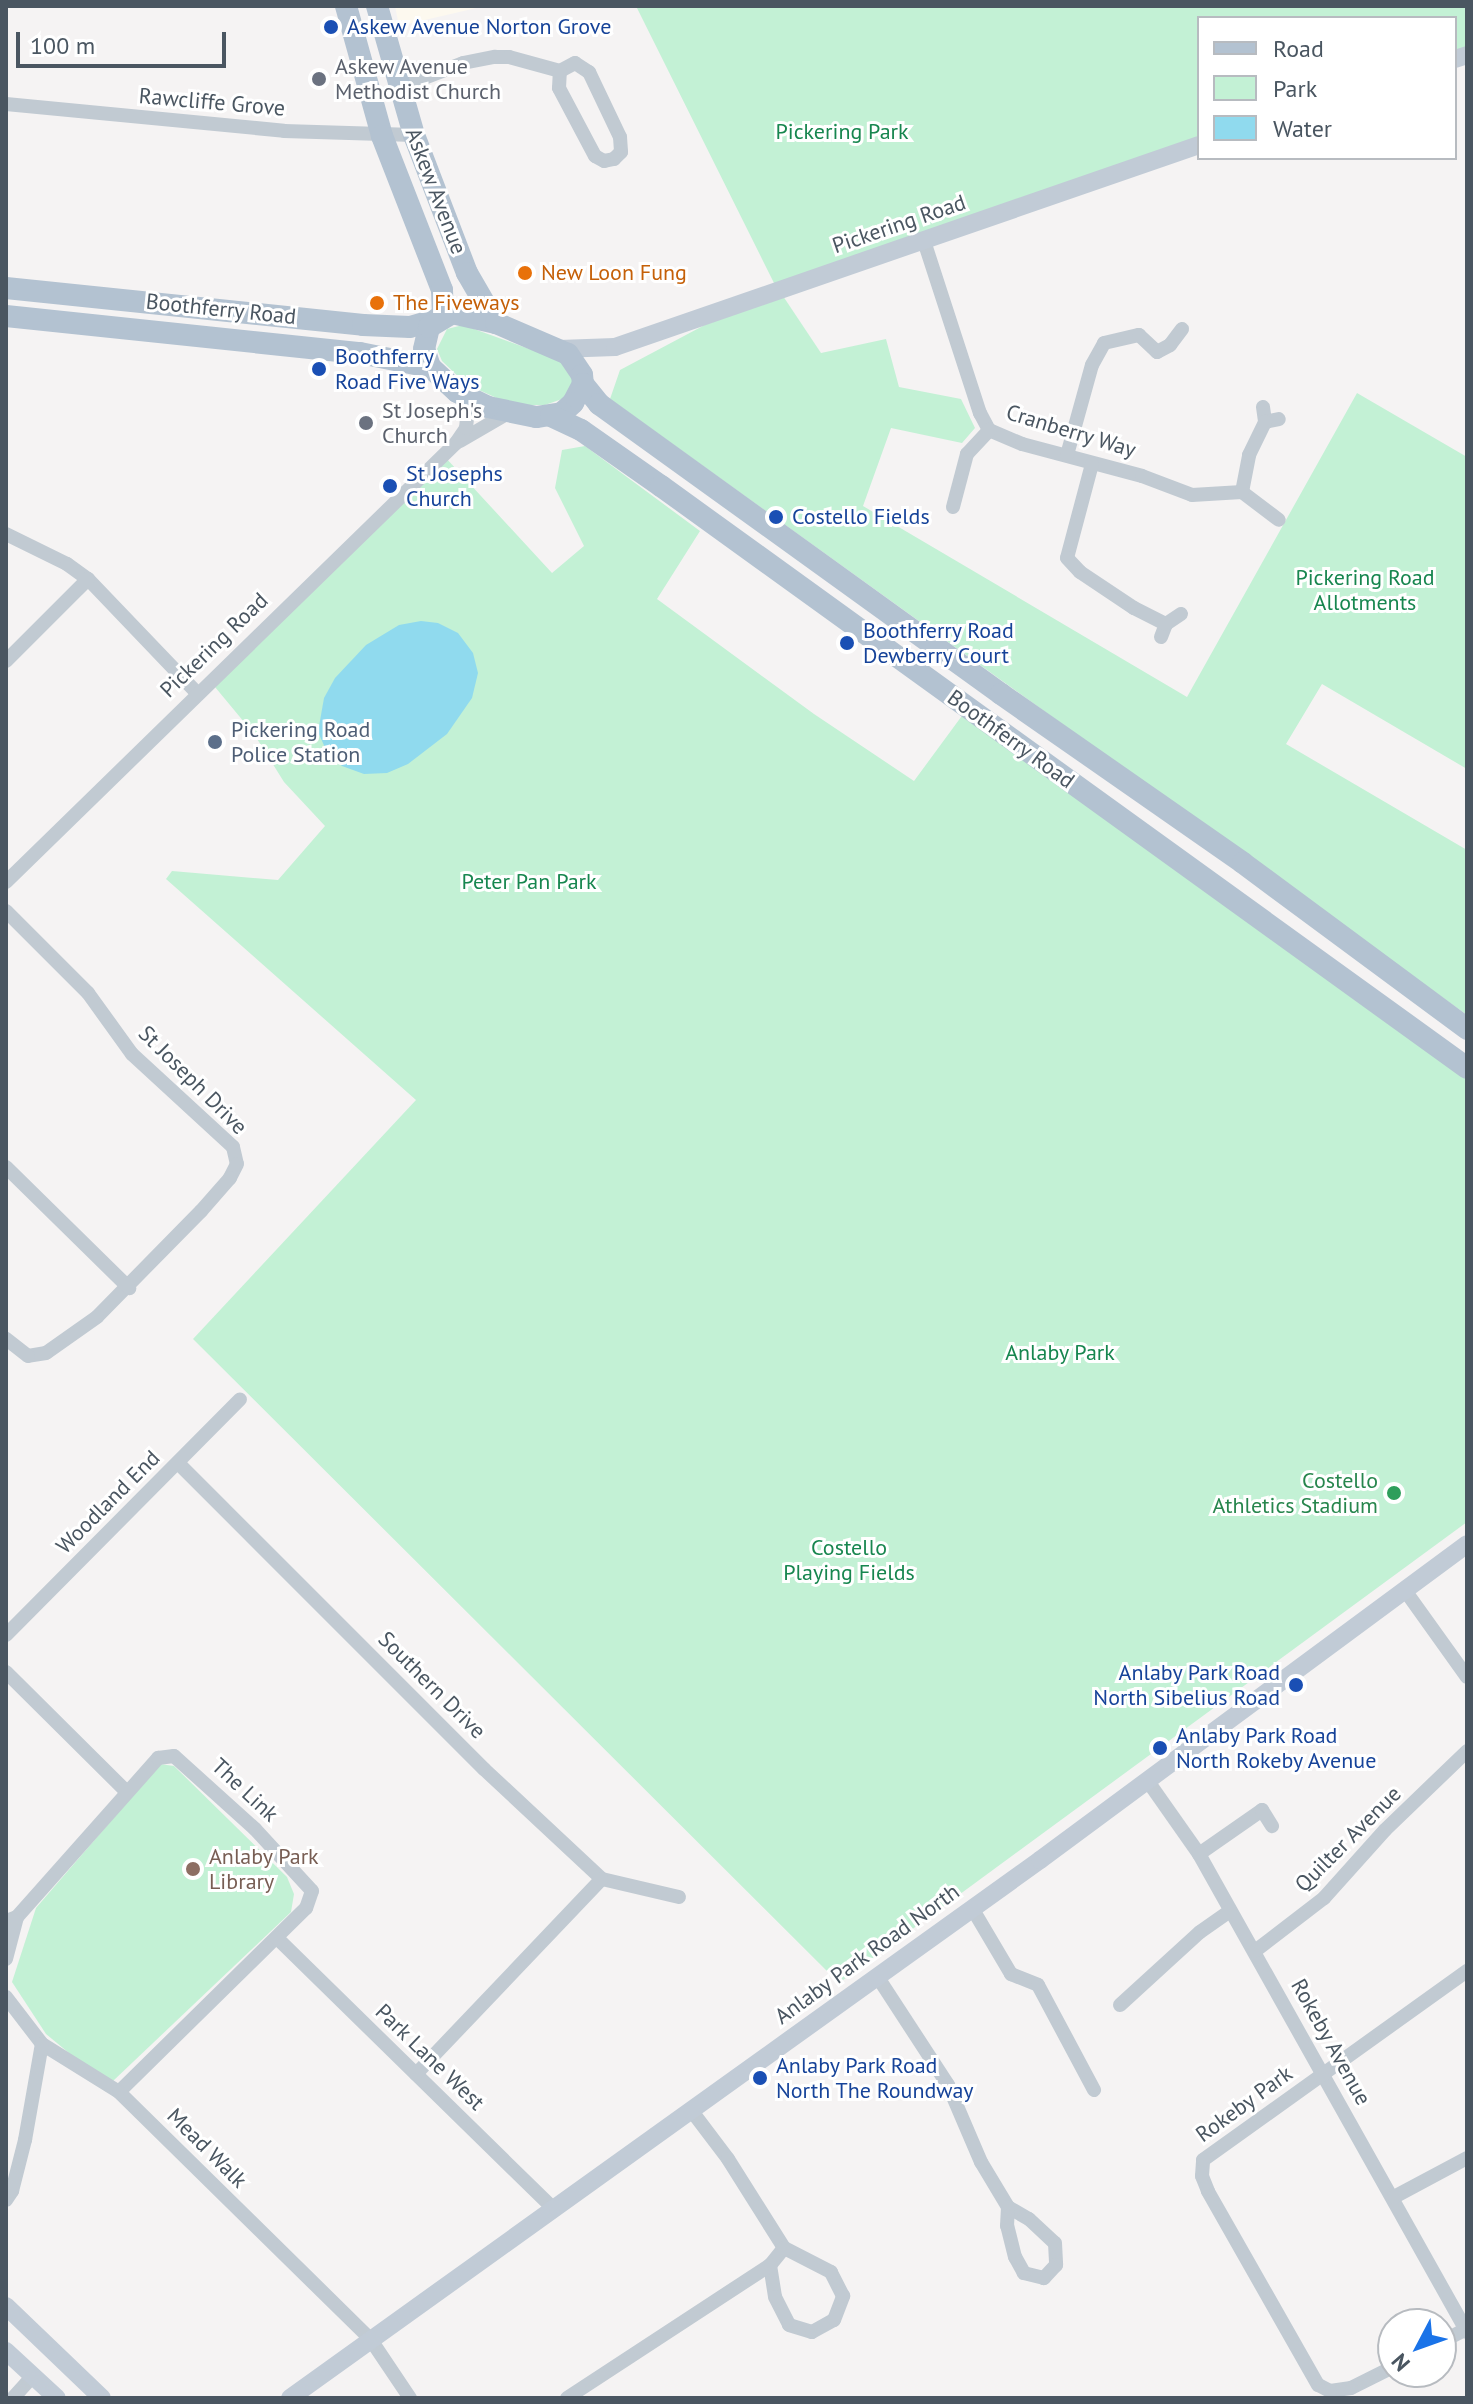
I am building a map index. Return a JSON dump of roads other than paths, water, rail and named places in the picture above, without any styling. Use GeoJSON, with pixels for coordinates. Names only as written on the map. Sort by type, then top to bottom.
{"type":"FeatureCollection","features":[{"type":"Feature","properties":{"kind":"main road","name":"Askew Avenue"},"geometry":{"type":"LineString","coordinates":[[346,6],[382,136],[442,290],[439,318]]}},
{"type":"Feature","properties":{"kind":"main road","name":"Askew Avenue"},"geometry":{"type":"LineString","coordinates":[[377,6],[398,88],[414,135],[467,273],[496,323]]}},
{"type":"Feature","properties":{"kind":"main road","name":"Boothferry Road"},"geometry":{"type":"LineString","coordinates":[[6,288],[363,325],[410,327],[461,313],[496,323],[559,349],[575,360],[582,380],[610,412],[1001,694],[1243,863],[1467,1029]]}},
{"type":"Feature","properties":{"kind":"main road","name":"Boothferry Road"},"geometry":{"type":"LineString","coordinates":[[6,316],[360,353],[430,367]]}},
{"type":"Feature","properties":{"kind":"main road"},"geometry":{"type":"LineString","coordinates":[[439,318],[429,327],[424,349],[430,367],[469,399],[508,413],[551,416],[568,408],[582,380]]}},
{"type":"Feature","properties":{"kind":"main road","name":"Boothferry Road"},"geometry":{"type":"LineString","coordinates":[[551,416],[581,430],[661,486],[1467,1068]]}},
{"type":"Feature","properties":{"kind":"street"},"geometry":{"type":"LineString","coordinates":[[398,88],[463,63],[495,57],[560,71],[575,63],[589,72],[622,142],[621,152],[614,159],[599,159],[592,152],[559,88],[560,71]]}},
{"type":"Feature","properties":{"kind":"street","name":"Rawcliffe Grove"},"geometry":{"type":"LineString","coordinates":[[6,104],[284,131],[414,135]]}},
{"type":"Feature","properties":{"kind":"street","name":"Pickering Road"},"geometry":{"type":"LineString","coordinates":[[559,349],[615,347],[1197,146]]}},
{"type":"Feature","properties":{"kind":"street","name":"Cranberry Way"},"geometry":{"type":"LineString","coordinates":[[924,241],[989,430],[1022,444],[1142,476],[1192,495],[1242,492]]}},
{"type":"Feature","properties":{"kind":"street"},"geometry":{"type":"LineString","coordinates":[[1067,455],[1092,365],[1104,343],[1139,335],[1157,352],[1170,345],[1182,329]]}},
{"type":"Feature","properties":{"kind":"street","name":"Pickering Road"},"geometry":{"type":"LineString","coordinates":[[582,380],[615,347]]}},
{"type":"Feature","properties":{"kind":"street","name":"Pickering Road"},"geometry":{"type":"LineString","coordinates":[[6,882],[456,443],[466,428],[469,399]]}},
{"type":"Feature","properties":{"kind":"street","name":"Pickering Road"},"geometry":{"type":"LineString","coordinates":[[456,443],[508,413]]}},
{"type":"Feature","properties":{"kind":"street"},"geometry":{"type":"LineString","coordinates":[[1269,416],[1249,455],[1242,492],[1279,520]]}},
{"type":"Feature","properties":{"kind":"street"},"geometry":{"type":"LineString","coordinates":[[953,507],[967,454],[989,430]]}},
{"type":"Feature","properties":{"kind":"street"},"geometry":{"type":"LineString","coordinates":[[1092,464],[1067,558],[1091,580],[1164,630],[1181,614]]}},
{"type":"Feature","properties":{"kind":"street"},"geometry":{"type":"LineString","coordinates":[[6,534],[67,564],[88,579],[198,694]]}},
{"type":"Feature","properties":{"kind":"street"},"geometry":{"type":"LineString","coordinates":[[6,661],[88,579]]}},
{"type":"Feature","properties":{"kind":"street","name":"St Joseph Drive"},"geometry":{"type":"LineString","coordinates":[[6,911],[88,993],[132,1054],[233,1147],[237,1164],[230,1178],[129,1288]]}},
{"type":"Feature","properties":{"kind":"street"},"geometry":{"type":"LineString","coordinates":[[6,1167],[129,1288],[97,1317],[46,1353],[28,1356],[6,1339]]}},
{"type":"Feature","properties":{"kind":"street","name":"Woodland End"},"geometry":{"type":"LineString","coordinates":[[6,1635],[240,1399]]}},
{"type":"Feature","properties":{"kind":"street","name":"Southern Drive"},"geometry":{"type":"LineString","coordinates":[[178,1463],[484,1769],[602,1879],[679,1897]]}},
{"type":"Feature","properties":{"kind":"street","name":"Anlaby Park Road North"},"geometry":{"type":"LineString","coordinates":[[290,2398],[972,1908],[1467,1544]]}},
{"type":"Feature","properties":{"kind":"street"},"geometry":{"type":"LineString","coordinates":[[1404,1589],[1467,1677]]}},
{"type":"Feature","properties":{"kind":"street"},"geometry":{"type":"LineString","coordinates":[[6,1672],[127,1792],[11,1919],[6,1959]]}},
{"type":"Feature","properties":{"kind":"street","name":"Quilter Avenue"},"geometry":{"type":"LineString","coordinates":[[1255,1951],[1324,1898],[1385,1830],[1467,1751]]}},
{"type":"Feature","properties":{"kind":"street","name":"The Link"},"geometry":{"type":"LineString","coordinates":[[127,1792],[158,1758],[174,1756],[296,1871],[312,1891],[306,1908],[277,1938]]}},
{"type":"Feature","properties":{"kind":"street","name":"Rokeby Avenue"},"geometry":{"type":"LineString","coordinates":[[1147,1780],[1199,1854],[1467,2330]]}},
{"type":"Feature","properties":{"kind":"street"},"geometry":{"type":"LineString","coordinates":[[1199,1854],[1262,1810],[1272,1826]]}},
{"type":"Feature","properties":{"kind":"street"},"geometry":{"type":"LineString","coordinates":[[416,2074],[602,1879]]}},
{"type":"Feature","properties":{"kind":"street"},"geometry":{"type":"LineString","coordinates":[[972,1908],[1011,1974],[1038,1985],[1094,2090]]}},
{"type":"Feature","properties":{"kind":"street"},"geometry":{"type":"LineString","coordinates":[[1120,2005],[1200,1932],[1230,1911]]}},
{"type":"Feature","properties":{"kind":"street"},"geometry":{"type":"LineString","coordinates":[[119,2092],[277,1938]]}},
{"type":"Feature","properties":{"kind":"street","name":"Park Lane West"},"geometry":{"type":"LineString","coordinates":[[277,1938],[552,2207]]}},
{"type":"Feature","properties":{"kind":"street","name":"Rokeby Park"},"geometry":{"type":"LineString","coordinates":[[1377,2375],[1351,2388],[1330,2391],[1318,2385],[1202,2176],[1203,2160],[1467,1971]]}},
{"type":"Feature","properties":{"kind":"street"},"geometry":{"type":"LineString","coordinates":[[877,1976],[948,2085],[981,2162],[1008,2207],[1029,2219],[1055,2243],[1056,2265],[1044,2278],[1024,2273],[1015,2257],[1007,2226],[1008,2207]]}},
{"type":"Feature","properties":{"kind":"street","name":"Mead Walk"},"geometry":{"type":"LineString","coordinates":[[6,1997],[42,2044],[119,2092],[371,2340],[410,2398]]}},
{"type":"Feature","properties":{"kind":"street"},"geometry":{"type":"LineString","coordinates":[[6,2200],[12,2191],[25,2140],[42,2044]]}},
{"type":"Feature","properties":{"kind":"street"},"geometry":{"type":"LineString","coordinates":[[691,2110],[728,2159],[784,2248],[831,2272],[843,2296],[834,2320],[812,2332],[789,2325],[775,2297],[770,2265]]}},
{"type":"Feature","properties":{"kind":"street"},"geometry":{"type":"LineString","coordinates":[[1394,2197],[1467,2158]]}},
{"type":"Feature","properties":{"kind":"street"},"geometry":{"type":"LineString","coordinates":[[567,2398],[770,2265],[784,2248]]}},
{"type":"Feature","properties":{"kind":"street"},"geometry":{"type":"LineString","coordinates":[[6,2306],[102,2398]]}},
{"type":"Feature","properties":{"kind":"street"},"geometry":{"type":"LineString","coordinates":[[6,2351],[57,2398]]}},
{"type":"Feature","properties":{"kind":"street"},"geometry":{"type":"LineString","coordinates":[[13,2398],[33,2376]]}},
{"type":"Feature","properties":{"kind":"water"},"geometry":{"type":"Polygon","coordinates":[[[421,621],[438,623],[458,633],[473,653],[478,673],[472,698],[447,734],[408,764],[387,773],[364,774],[342,766],[327,752],[318,732],[324,698],[335,678],[366,645],[399,625],[421,621]]]}},
{"type":"Feature","properties":{"kind":"place","name":"Askew Avenue Norton Grove"},"geometry":{"type":"Point","coordinates":[331,27]}},
{"type":"Feature","properties":{"kind":"place","name":"Askew Avenue Methodist Church"},"geometry":{"type":"Point","coordinates":[319,79]}},
{"type":"Feature","properties":{"kind":"place","name":"New Loon Fung"},"geometry":{"type":"Point","coordinates":[525,273]}},
{"type":"Feature","properties":{"kind":"place","name":"The Fiveways"},"geometry":{"type":"Point","coordinates":[377,303]}},
{"type":"Feature","properties":{"kind":"place","name":"Boothferry Road Five Ways"},"geometry":{"type":"Point","coordinates":[319,369]}},
{"type":"Feature","properties":{"kind":"place","name":"St Joseph's Church"},"geometry":{"type":"Point","coordinates":[366,423]}},
{"type":"Feature","properties":{"kind":"place","name":"St Josephs Church"},"geometry":{"type":"Point","coordinates":[390,486]}},
{"type":"Feature","properties":{"kind":"place","name":"Costello Fields"},"geometry":{"type":"Point","coordinates":[776,517]}},
{"type":"Feature","properties":{"kind":"place","name":"Boothferry Road Dewberry Court"},"geometry":{"type":"Point","coordinates":[847,643]}},
{"type":"Feature","properties":{"kind":"place","name":"Pickering Road Police Station"},"geometry":{"type":"Point","coordinates":[215,742]}},
{"type":"Feature","properties":{"kind":"place","name":"Costello Athletics Stadium"},"geometry":{"type":"Point","coordinates":[1394,1493]}},
{"type":"Feature","properties":{"kind":"place","name":"Anlaby Park Road North Sibelius Road"},"geometry":{"type":"Point","coordinates":[1296,1685]}},
{"type":"Feature","properties":{"kind":"place","name":"Anlaby Park Road North Rokeby Avenue"},"geometry":{"type":"Point","coordinates":[1160,1748]}},
{"type":"Feature","properties":{"kind":"place","name":"Anlaby Park Library"},"geometry":{"type":"Point","coordinates":[193,1869]}},
{"type":"Feature","properties":{"kind":"place","name":"Anlaby Park Road North The Roundway"},"geometry":{"type":"Point","coordinates":[760,2078]}},
{"type":"Feature","properties":{"kind":"park label","name":"Pickering Park"},"geometry":{"type":"Point","coordinates":[842,132]}},
{"type":"Feature","properties":{"kind":"park label","name":"Pickering Road Allotments"},"geometry":{"type":"Point","coordinates":[1365,590]}},
{"type":"Feature","properties":{"kind":"park label","name":"Peter Pan Park"},"geometry":{"type":"Point","coordinates":[529,882]}},
{"type":"Feature","properties":{"kind":"park label","name":"Anlaby Park"},"geometry":{"type":"Point","coordinates":[1060,1353]}},
{"type":"Feature","properties":{"kind":"park label","name":"Costello Playing Fields"},"geometry":{"type":"Point","coordinates":[849,1560]}}]}
